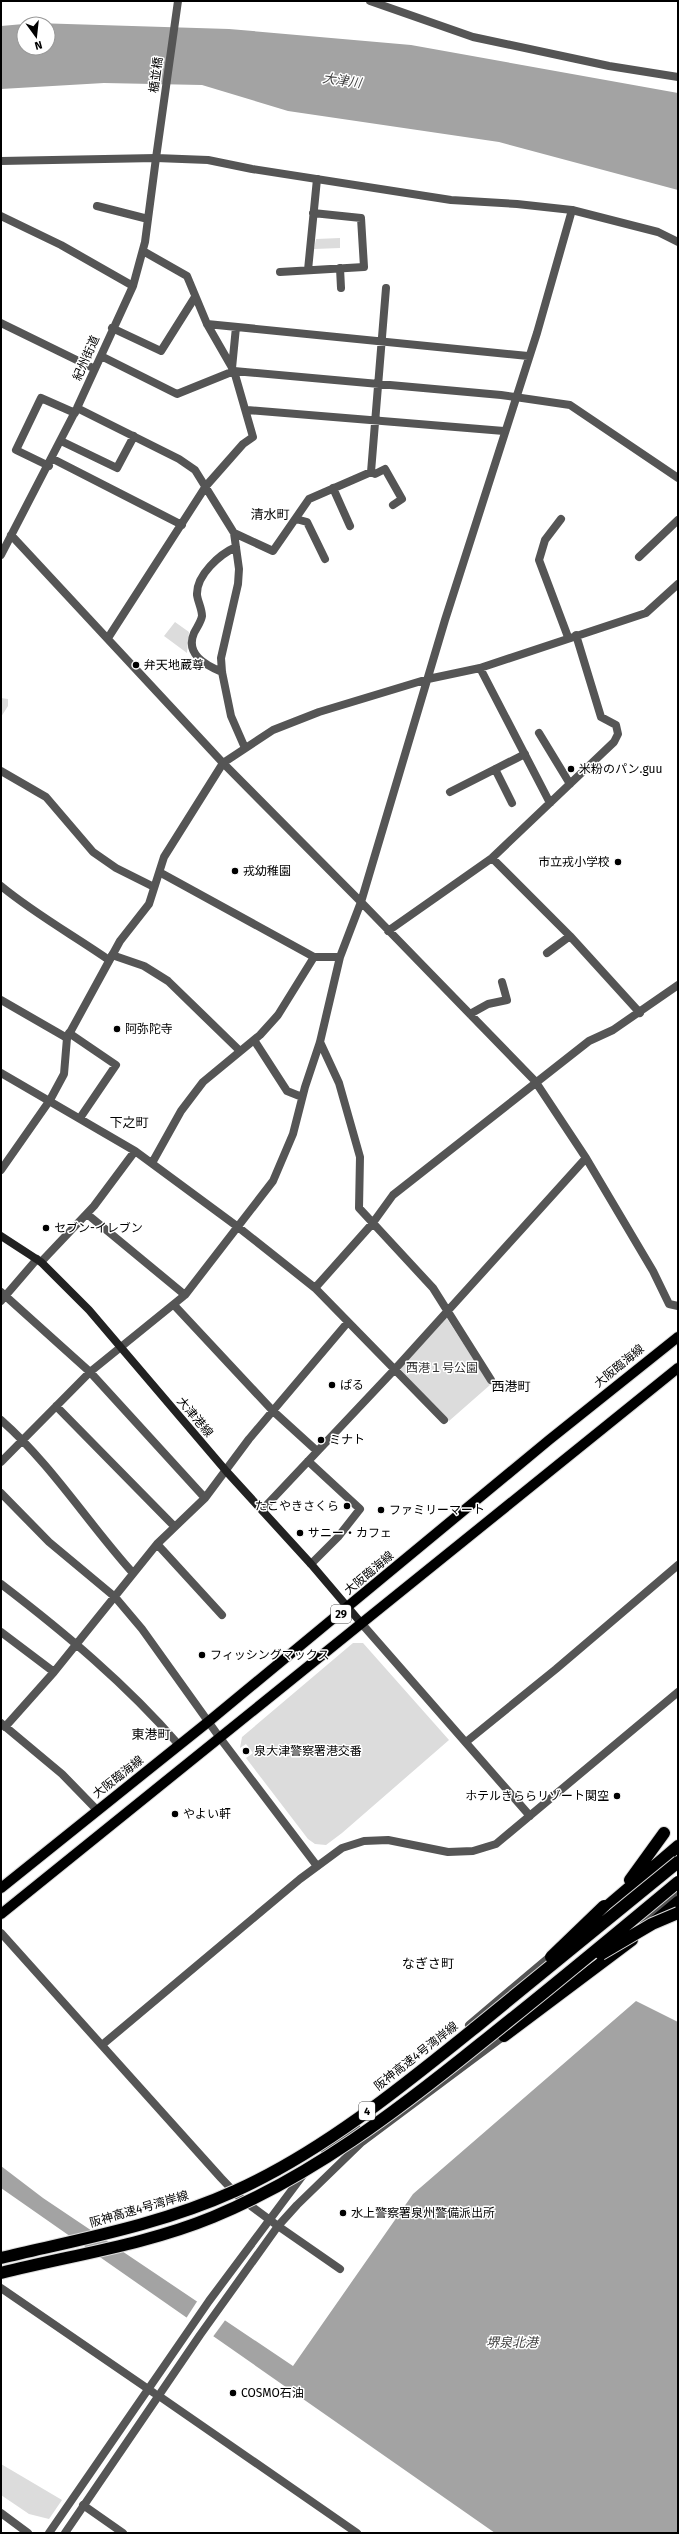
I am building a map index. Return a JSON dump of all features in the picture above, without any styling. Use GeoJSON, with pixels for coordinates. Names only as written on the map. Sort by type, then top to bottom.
{"type":"FeatureCollection","features":[{"type":"Feature","properties":{"kind":"highway"},"geometry":{"type":"LineString","coordinates":[[490,2016],[618,1893],[664,1833]]}},
{"type":"Feature","properties":{"kind":"highway"},"geometry":{"type":"LineString","coordinates":[[565,1944],[678,1846]]}},
{"type":"Feature","properties":{"kind":"highway","name":"阪神高速4号湾岸線"},"geometry":{"type":"LineString","coordinates":[[1,2258],[130,2229],[199,2206],[238,2190],[269,2174],[339,2130],[411,2078],[490,2016],[678,1862]]}},
{"type":"Feature","properties":{"kind":"highway","name":"4"},"geometry":{"type":"LineString","coordinates":[[1,2273],[135,2243],[212,2217],[251,2200],[284,2183],[349,2143],[462,2059],[678,1882]]}},
{"type":"Feature","properties":{"kind":"highway"},"geometry":{"type":"LineString","coordinates":[[504,2036],[591,1973],[678,1902]]}},
{"type":"Feature","properties":{"kind":"highway"},"geometry":{"type":"LineString","coordinates":[[462,2059],[601,1954],[652,1924],[678,1913]]}},
{"type":"Feature","properties":{"kind":"main road","name":"大津港線"},"geometry":{"type":"LineString","coordinates":[[1,1236],[39,1261],[56,1276],[120,1347],[226,1472],[311,1564],[362,1624]]}},
{"type":"Feature","properties":{"kind":"main road","name":"大阪臨海線"},"geometry":{"type":"LineString","coordinates":[[1,1888],[180,1745],[348,1608],[561,1430],[678,1337]]}},
{"type":"Feature","properties":{"kind":"main road","name":"29"},"geometry":{"type":"LineString","coordinates":[[1,1914],[103,1830],[362,1624],[678,1368]]}},
{"type":"Feature","properties":{"kind":"street","name":"楯並橋"},"geometry":{"type":"LineString","coordinates":[[157,155],[178,1]]}},
{"type":"Feature","properties":{"kind":"street"},"geometry":{"type":"LineString","coordinates":[[370,1],[473,37],[609,66],[678,77]]}},
{"type":"Feature","properties":{"kind":"street"},"geometry":{"type":"LineString","coordinates":[[1,162],[157,155],[208,160],[451,200],[517,204],[572,210],[658,232],[678,242]]}},
{"type":"Feature","properties":{"kind":"street","name":"紀州街道"},"geometry":{"type":"LineString","coordinates":[[1,554],[51,462],[76,411],[112,328],[133,286],[144,251],[157,155]]}},
{"type":"Feature","properties":{"kind":"street"},"geometry":{"type":"LineString","coordinates":[[308,270],[317,179]]}},
{"type":"Feature","properties":{"kind":"street"},"geometry":{"type":"LineString","coordinates":[[97,206],[148,219]]}},
{"type":"Feature","properties":{"kind":"street"},"geometry":{"type":"LineString","coordinates":[[1,1462],[22,1439],[90,1372],[174,1306],[185,1295],[273,1181],[293,1134],[302,1097],[320,1042],[340,958],[361,902],[572,210]]}},
{"type":"Feature","properties":{"kind":"street"},"geometry":{"type":"LineString","coordinates":[[280,272],[364,267],[361,218],[313,213]]}},
{"type":"Feature","properties":{"kind":"street"},"geometry":{"type":"LineString","coordinates":[[1,216],[62,245],[133,286]]}},
{"type":"Feature","properties":{"kind":"street"},"geometry":{"type":"LineString","coordinates":[[108,638],[206,486],[243,444],[253,437],[247,410],[233,370],[207,324],[187,276],[144,251]]}},
{"type":"Feature","properties":{"kind":"street"},"geometry":{"type":"LineString","coordinates":[[340,268],[341,288]]}},
{"type":"Feature","properties":{"kind":"street"},"geometry":{"type":"LineString","coordinates":[[371,472],[386,288]]}},
{"type":"Feature","properties":{"kind":"street"},"geometry":{"type":"LineString","coordinates":[[112,328],[161,351],[195,297]]}},
{"type":"Feature","properties":{"kind":"street"},"geometry":{"type":"LineString","coordinates":[[1,323],[95,369]]}},
{"type":"Feature","properties":{"kind":"street"},"geometry":{"type":"LineString","coordinates":[[207,324],[528,356]]}},
{"type":"Feature","properties":{"kind":"street"},"geometry":{"type":"LineString","coordinates":[[233,370],[236,327]]}},
{"type":"Feature","properties":{"kind":"street"},"geometry":{"type":"LineString","coordinates":[[101,356],[177,394],[233,370],[515,397],[570,405],[678,478]]}},
{"type":"Feature","properties":{"kind":"street"},"geometry":{"type":"LineString","coordinates":[[182,525],[51,462],[16,450],[41,398],[76,411],[134,436],[179,459],[195,470],[234,533],[239,569],[238,584],[221,658],[222,672],[231,716],[245,748]]}},
{"type":"Feature","properties":{"kind":"street"},"geometry":{"type":"LineString","coordinates":[[247,410],[504,431]]}},
{"type":"Feature","properties":{"kind":"street"},"geometry":{"type":"LineString","coordinates":[[61,441],[117,468],[134,436]]}},
{"type":"Feature","properties":{"kind":"street"},"geometry":{"type":"LineString","coordinates":[[234,533],[273,551],[309,499],[371,472],[375,474],[385,469],[402,499],[392,504]]}},
{"type":"Feature","properties":{"kind":"street"},"geometry":{"type":"LineString","coordinates":[[333,488],[350,526]]}},
{"type":"Feature","properties":{"kind":"street"},"geometry":{"type":"LineString","coordinates":[[296,519],[307,522],[325,559]]}},
{"type":"Feature","properties":{"kind":"street"},"geometry":{"type":"LineString","coordinates":[[388,931],[492,858],[614,742],[618,734],[616,725],[601,717],[572,636],[539,560],[545,540],[561,519]]}},
{"type":"Feature","properties":{"kind":"street"},"geometry":{"type":"LineString","coordinates":[[639,557],[678,520]]}},
{"type":"Feature","properties":{"kind":"street"},"geometry":{"type":"LineString","coordinates":[[10,535],[108,638],[223,763],[535,1081],[586,1158],[653,1271],[669,1304],[678,1306]]}},
{"type":"Feature","properties":{"kind":"street"},"geometry":{"type":"LineString","coordinates":[[222,672],[207,666],[197,657],[192,650],[191,641],[202,616],[197,596],[198,587],[216,560],[224,552],[236,547]]}},
{"type":"Feature","properties":{"kind":"street"},"geometry":{"type":"LineString","coordinates":[[1,1170],[50,1100],[64,1074],[68,1035],[111,957],[149,904],[154,887],[161,873],[164,857],[223,763],[273,730],[319,712],[428,679],[480,668],[572,636],[646,613],[678,584]]}},
{"type":"Feature","properties":{"kind":"street"},"geometry":{"type":"LineString","coordinates":[[480,668],[550,803]]}},
{"type":"Feature","properties":{"kind":"street"},"geometry":{"type":"LineString","coordinates":[[538,733],[570,784]]}},
{"type":"Feature","properties":{"kind":"street"},"geometry":{"type":"LineString","coordinates":[[450,792],[525,754]]}},
{"type":"Feature","properties":{"kind":"street"},"geometry":{"type":"LineString","coordinates":[[495,769],[512,803]]}},
{"type":"Feature","properties":{"kind":"street"},"geometry":{"type":"LineString","coordinates":[[1,771],[46,797],[93,852],[116,868],[154,887]]}},
{"type":"Feature","properties":{"kind":"street"},"geometry":{"type":"LineString","coordinates":[[492,858],[570,936],[640,1013]]}},
{"type":"Feature","properties":{"kind":"street"},"geometry":{"type":"LineString","coordinates":[[161,873],[314,957],[340,958]]}},
{"type":"Feature","properties":{"kind":"street"},"geometry":{"type":"LineString","coordinates":[[1,886],[42,918],[111,957],[144,966],[168,981],[240,1051]]}},
{"type":"Feature","properties":{"kind":"street"},"geometry":{"type":"LineString","coordinates":[[547,953],[570,936]]}},
{"type":"Feature","properties":{"kind":"street"},"geometry":{"type":"LineString","coordinates":[[152,1163],[181,1111],[203,1082],[254,1040],[278,1015],[314,957]]}},
{"type":"Feature","properties":{"kind":"street"},"geometry":{"type":"LineString","coordinates":[[470,1014],[488,1004],[507,1000],[502,982]]}},
{"type":"Feature","properties":{"kind":"street"},"geometry":{"type":"LineString","coordinates":[[315,1288],[372,1224],[393,1195],[535,1081],[589,1041],[613,1030],[640,1013],[678,985]]}},
{"type":"Feature","properties":{"kind":"street"},"geometry":{"type":"LineString","coordinates":[[1,1000],[68,1035],[116,1065],[80,1118]]}},
{"type":"Feature","properties":{"kind":"street"},"geometry":{"type":"LineString","coordinates":[[254,1040],[287,1092],[302,1097]]}},
{"type":"Feature","properties":{"kind":"street"},"geometry":{"type":"LineString","coordinates":[[320,1042],[339,1083],[360,1157],[359,1208],[372,1224],[415,1266],[433,1288],[491,1380]]}},
{"type":"Feature","properties":{"kind":"street"},"geometry":{"type":"LineString","coordinates":[[1,1073],[50,1100],[135,1151],[315,1288],[396,1368],[444,1420]]}},
{"type":"Feature","properties":{"kind":"street"},"geometry":{"type":"LineString","coordinates":[[135,1151],[87,1214],[3,1296],[90,1372],[205,1498]]}},
{"type":"Feature","properties":{"kind":"street"},"geometry":{"type":"LineString","coordinates":[[262,1510],[396,1368],[586,1158]]}},
{"type":"Feature","properties":{"kind":"street"},"geometry":{"type":"LineString","coordinates":[[87,1214],[185,1295]]}},
{"type":"Feature","properties":{"kind":"street"},"geometry":{"type":"LineString","coordinates":[[174,1306],[273,1411],[317,1451]]}},
{"type":"Feature","properties":{"kind":"street"},"geometry":{"type":"LineString","coordinates":[[97,1810],[62,1774],[3,1725],[54,1672],[115,1597],[132,1572],[174,1526],[205,1498],[273,1411],[348,1322]]}},
{"type":"Feature","properties":{"kind":"street"},"geometry":{"type":"LineString","coordinates":[[56,1406],[174,1526]]}},
{"type":"Feature","properties":{"kind":"street"},"geometry":{"type":"LineString","coordinates":[[1,1420],[22,1439],[104,1541],[132,1572]]}},
{"type":"Feature","properties":{"kind":"street"},"geometry":{"type":"LineString","coordinates":[[308,1461],[360,1509],[338,1537],[311,1564]]}},
{"type":"Feature","properties":{"kind":"street"},"geometry":{"type":"LineString","coordinates":[[1,1493],[49,1542],[115,1597],[142,1629],[208,1722],[317,1866]]}},
{"type":"Feature","properties":{"kind":"street"},"geometry":{"type":"LineString","coordinates":[[157,1544],[222,1615]]}},
{"type":"Feature","properties":{"kind":"street"},"geometry":{"type":"LineString","coordinates":[[466,1742],[556,1670],[678,1565]]}},
{"type":"Feature","properties":{"kind":"street"},"geometry":{"type":"LineString","coordinates":[[1,1584],[77,1643],[124,1686],[180,1745]]}},
{"type":"Feature","properties":{"kind":"street"},"geometry":{"type":"LineString","coordinates":[[362,1624],[530,1816]]}},
{"type":"Feature","properties":{"kind":"street"},"geometry":{"type":"LineString","coordinates":[[1,1632],[54,1672]]}},
{"type":"Feature","properties":{"kind":"street"},"geometry":{"type":"LineString","coordinates":[[102,2045],[317,1866],[342,1848],[364,1841],[388,1840],[448,1852],[473,1851],[496,1844],[678,1692]]}},
{"type":"Feature","properties":{"kind":"street"},"geometry":{"type":"LineString","coordinates":[[49,2533],[209,2301],[298,2180],[326,2152],[399,2086],[565,1944],[678,1853]]}},
{"type":"Feature","properties":{"kind":"street"},"geometry":{"type":"LineString","coordinates":[[65,2533],[200,2335],[278,2226],[306,2196],[362,2142],[504,2036],[678,1893]]}},
{"type":"Feature","properties":{"kind":"street"},"geometry":{"type":"LineString","coordinates":[[1,1933],[239,2197],[340,2269]]}},
{"type":"Feature","properties":{"kind":"street"},"geometry":{"type":"LineString","coordinates":[[1,2288],[357,2533]]}},
{"type":"Feature","properties":{"kind":"street"},"geometry":{"type":"LineString","coordinates":[[83,2505],[123,2533]]}},
{"type":"Feature","properties":{"kind":"street"},"geometry":{"type":"LineString","coordinates":[[1,2513],[28,2533]]}},
{"type":"Feature","properties":{"kind":"green space"},"geometry":{"type":"Polygon","coordinates":[[[340,238],[340,248],[314,249],[316,239],[340,238]]]}},
{"type":"Feature","properties":{"kind":"green space"},"geometry":{"type":"Polygon","coordinates":[[[175,622],[189,632],[187,653],[164,636],[175,622]]]}},
{"type":"Feature","properties":{"kind":"green space"},"geometry":{"type":"Polygon","coordinates":[[[1,698],[8,699],[8,706],[1,717],[1,698]]]}},
{"type":"Feature","properties":{"kind":"green space","name":"西港１号公園"},"geometry":{"type":"Polygon","coordinates":[[[446,1317],[490,1385],[449,1421],[400,1369],[446,1317]]]}},
{"type":"Feature","properties":{"kind":"green space"},"geometry":{"type":"Polygon","coordinates":[[[353,1643],[363,1643],[449,1740],[342,1833],[326,1845],[315,1844],[308,1839],[246,1758],[253,1753],[246,1744],[240,1748],[242,1737],[353,1643]]]}},
{"type":"Feature","properties":{"kind":"green space"},"geometry":{"type":"Polygon","coordinates":[[[1,2464],[62,2500],[49,2519],[29,2514],[1,2495],[1,2464]]]}},
{"type":"Feature","properties":{"kind":"water","name":"大津川"},"geometry":{"type":"Polygon","coordinates":[[[56,24],[229,29],[411,45],[678,93],[678,190],[499,142],[288,111],[202,85],[104,83],[1,89],[1,26],[16,25],[16,56],[56,56],[56,24]]]}},
{"type":"Feature","properties":{"kind":"water","name":"堺泉北港"},"geometry":{"type":"Polygon","coordinates":[[[636,2001],[678,2022],[678,2533],[495,2533],[1,2188],[1,2166],[43,2198],[293,2366],[413,2194],[636,2001]]]}},
{"type":"Feature","properties":{"kind":"pier"},"geometry":{"type":"Polygon","coordinates":[[[198,2300],[226,2319],[212,2338],[185,2320],[198,2300]]]}},
{"type":"Feature","properties":{"kind":"place","name":"弁天地蔵尊"},"geometry":{"type":"Point","coordinates":[136,665]}},
{"type":"Feature","properties":{"kind":"place","name":"米粉のパン.guu"},"geometry":{"type":"Point","coordinates":[571,769]}},
{"type":"Feature","properties":{"kind":"place","name":"市立戎小学校"},"geometry":{"type":"Point","coordinates":[618,862]}},
{"type":"Feature","properties":{"kind":"place","name":"戎幼稚園"},"geometry":{"type":"Point","coordinates":[235,871]}},
{"type":"Feature","properties":{"kind":"place","name":"阿弥陀寺"},"geometry":{"type":"Point","coordinates":[117,1029]}},
{"type":"Feature","properties":{"kind":"place","name":"セブン-イレブン"},"geometry":{"type":"Point","coordinates":[46,1228]}},
{"type":"Feature","properties":{"kind":"place","name":"ぱる"},"geometry":{"type":"Point","coordinates":[332,1385]}},
{"type":"Feature","properties":{"kind":"place","name":"ミナト"},"geometry":{"type":"Point","coordinates":[321,1440]}},
{"type":"Feature","properties":{"kind":"place","name":"たこやきさくら"},"geometry":{"type":"Point","coordinates":[347,1506]}},
{"type":"Feature","properties":{"kind":"place","name":"ファミリーマート"},"geometry":{"type":"Point","coordinates":[381,1510]}},
{"type":"Feature","properties":{"kind":"place","name":"サニー・カフェ"},"geometry":{"type":"Point","coordinates":[300,1533]}},
{"type":"Feature","properties":{"kind":"place","name":"フィッシングマックス"},"geometry":{"type":"Point","coordinates":[202,1655]}},
{"type":"Feature","properties":{"kind":"place","name":"泉大津警察署港交番"},"geometry":{"type":"Point","coordinates":[246,1751]}},
{"type":"Feature","properties":{"kind":"place","name":"ホテルきららリゾート関空"},"geometry":{"type":"Point","coordinates":[617,1796]}},
{"type":"Feature","properties":{"kind":"place","name":"やよい軒"},"geometry":{"type":"Point","coordinates":[175,1814]}},
{"type":"Feature","properties":{"kind":"place","name":"水上警察署泉州警備派出所"},"geometry":{"type":"Point","coordinates":[343,2213]}},
{"type":"Feature","properties":{"kind":"place","name":"COSMO石油"},"geometry":{"type":"Point","coordinates":[233,2393]}},
{"type":"Feature","properties":{"kind":"district","name":"清水町"},"geometry":{"type":"Point","coordinates":[270,514]}},
{"type":"Feature","properties":{"kind":"district","name":"下之町"},"geometry":{"type":"Point","coordinates":[129,1122]}},
{"type":"Feature","properties":{"kind":"district","name":"西港町"},"geometry":{"type":"Point","coordinates":[511,1386]}},
{"type":"Feature","properties":{"kind":"district","name":"東港町"},"geometry":{"type":"Point","coordinates":[151,1734]}},
{"type":"Feature","properties":{"kind":"district","name":"なぎさ町"},"geometry":{"type":"Point","coordinates":[428,1963]}}]}
